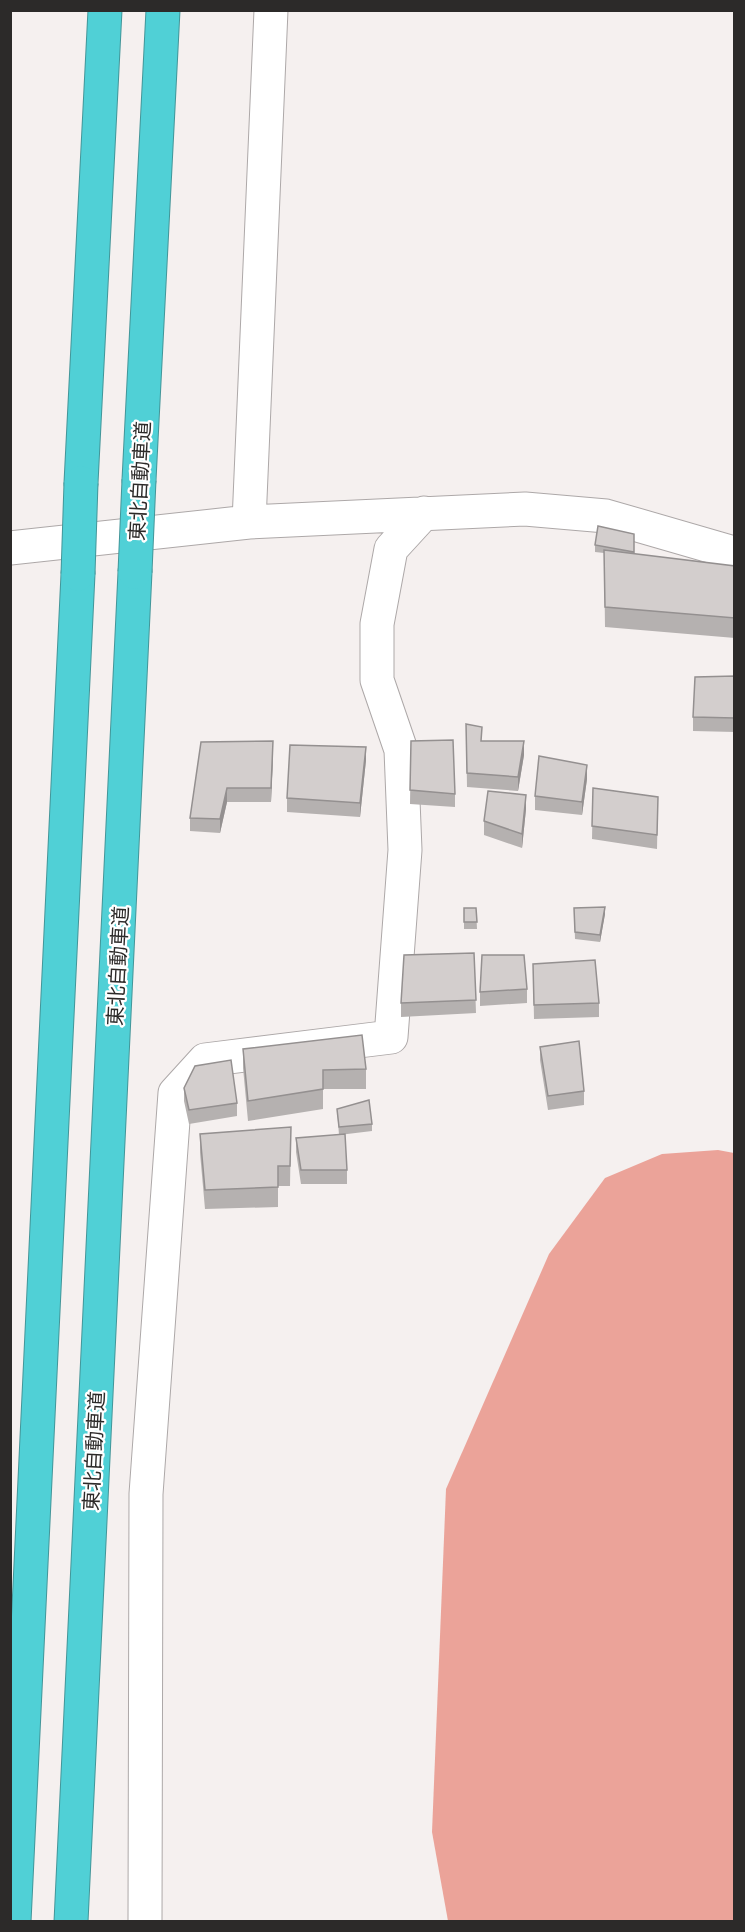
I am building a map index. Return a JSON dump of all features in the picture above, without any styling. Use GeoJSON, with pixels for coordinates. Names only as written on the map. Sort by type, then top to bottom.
{"type":"FeatureCollection","features":[{"type":"Feature","properties":{"kind":"highway"},"geometry":{"type":"LineString","coordinates":[[14,1922],[105,10]]}},
{"type":"Feature","properties":{"kind":"highway","name":"東北自動車道"},"geometry":{"type":"LineString","coordinates":[[70,1922],[163,10]]}},
{"type":"Feature","properties":{"kind":"street"},"geometry":{"type":"LineString","coordinates":[[249,522],[271,10]]}},
{"type":"Feature","properties":{"kind":"street"},"geometry":{"type":"LineString","coordinates":[[10,548],[249,522],[525,509],[606,516],[735,552]]}},
{"type":"Feature","properties":{"kind":"street"},"geometry":{"type":"LineString","coordinates":[[145,1922],[146,1494],[175,1094],[205,1060],[391,1037],[405,839],[401,750],[377,680],[377,624],[391,549],[424,513]]}},
{"type":"Feature","properties":{"kind":"shaded area"},"geometry":{"type":"Polygon","coordinates":[[[718,1150],[734,1153],[734,1921],[448,1921],[432,1832],[446,1489],[549,1254],[605,1178],[662,1154],[718,1150]]]}},
{"type":"Feature","properties":{"kind":"building"},"geometry":{"type":"Polygon","coordinates":[[[598,526],[634,534],[634,552],[595,545],[598,526]]]}},
{"type":"Feature","properties":{"kind":"building"},"geometry":{"type":"Polygon","coordinates":[[[604,550],[735,566],[735,618],[605,607],[604,550]]]}},
{"type":"Feature","properties":{"kind":"building"},"geometry":{"type":"Polygon","coordinates":[[[735,676],[735,718],[693,717],[695,677],[735,676]]]}},
{"type":"Feature","properties":{"kind":"building"},"geometry":{"type":"Polygon","coordinates":[[[466,724],[482,727],[481,741],[524,741],[518,777],[467,773],[466,724]]]}},
{"type":"Feature","properties":{"kind":"building"},"geometry":{"type":"Polygon","coordinates":[[[453,740],[455,794],[410,790],[411,741],[453,740]]]}},
{"type":"Feature","properties":{"kind":"building"},"geometry":{"type":"Polygon","coordinates":[[[273,741],[271,788],[227,788],[220,819],[190,818],[201,742],[273,741]]]}},
{"type":"Feature","properties":{"kind":"building"},"geometry":{"type":"Polygon","coordinates":[[[290,745],[366,747],[360,803],[287,798],[290,745]]]}},
{"type":"Feature","properties":{"kind":"building"},"geometry":{"type":"Polygon","coordinates":[[[539,756],[587,765],[582,802],[535,796],[539,756]]]}},
{"type":"Feature","properties":{"kind":"building"},"geometry":{"type":"Polygon","coordinates":[[[593,788],[658,797],[657,835],[592,826],[593,788]]]}},
{"type":"Feature","properties":{"kind":"building"},"geometry":{"type":"Polygon","coordinates":[[[488,791],[526,795],[522,834],[484,821],[488,791]]]}},
{"type":"Feature","properties":{"kind":"building"},"geometry":{"type":"Polygon","coordinates":[[[605,907],[600,935],[575,932],[574,908],[605,907]]]}},
{"type":"Feature","properties":{"kind":"building"},"geometry":{"type":"Polygon","coordinates":[[[464,908],[476,908],[477,922],[464,922],[464,908]]]}},
{"type":"Feature","properties":{"kind":"building"},"geometry":{"type":"Polygon","coordinates":[[[474,953],[476,1000],[401,1003],[404,955],[474,953]]]}},
{"type":"Feature","properties":{"kind":"building"},"geometry":{"type":"Polygon","coordinates":[[[482,955],[524,955],[527,989],[480,992],[482,955]]]}},
{"type":"Feature","properties":{"kind":"building"},"geometry":{"type":"Polygon","coordinates":[[[595,960],[599,1003],[534,1005],[533,964],[595,960]]]}},
{"type":"Feature","properties":{"kind":"building"},"geometry":{"type":"Polygon","coordinates":[[[362,1035],[366,1069],[323,1070],[323,1089],[248,1101],[243,1049],[362,1035]]]}},
{"type":"Feature","properties":{"kind":"building"},"geometry":{"type":"Polygon","coordinates":[[[579,1041],[584,1091],[548,1096],[540,1047],[579,1041]]]}},
{"type":"Feature","properties":{"kind":"building"},"geometry":{"type":"Polygon","coordinates":[[[231,1060],[237,1103],[189,1110],[184,1088],[195,1066],[231,1060]]]}},
{"type":"Feature","properties":{"kind":"building"},"geometry":{"type":"Polygon","coordinates":[[[369,1100],[372,1124],[339,1127],[337,1109],[369,1100]]]}},
{"type":"Feature","properties":{"kind":"building"},"geometry":{"type":"Polygon","coordinates":[[[291,1127],[290,1166],[278,1166],[278,1187],[205,1190],[200,1134],[291,1127]]]}},
{"type":"Feature","properties":{"kind":"building"},"geometry":{"type":"Polygon","coordinates":[[[345,1134],[347,1170],[301,1170],[296,1138],[345,1134]]]}}]}
